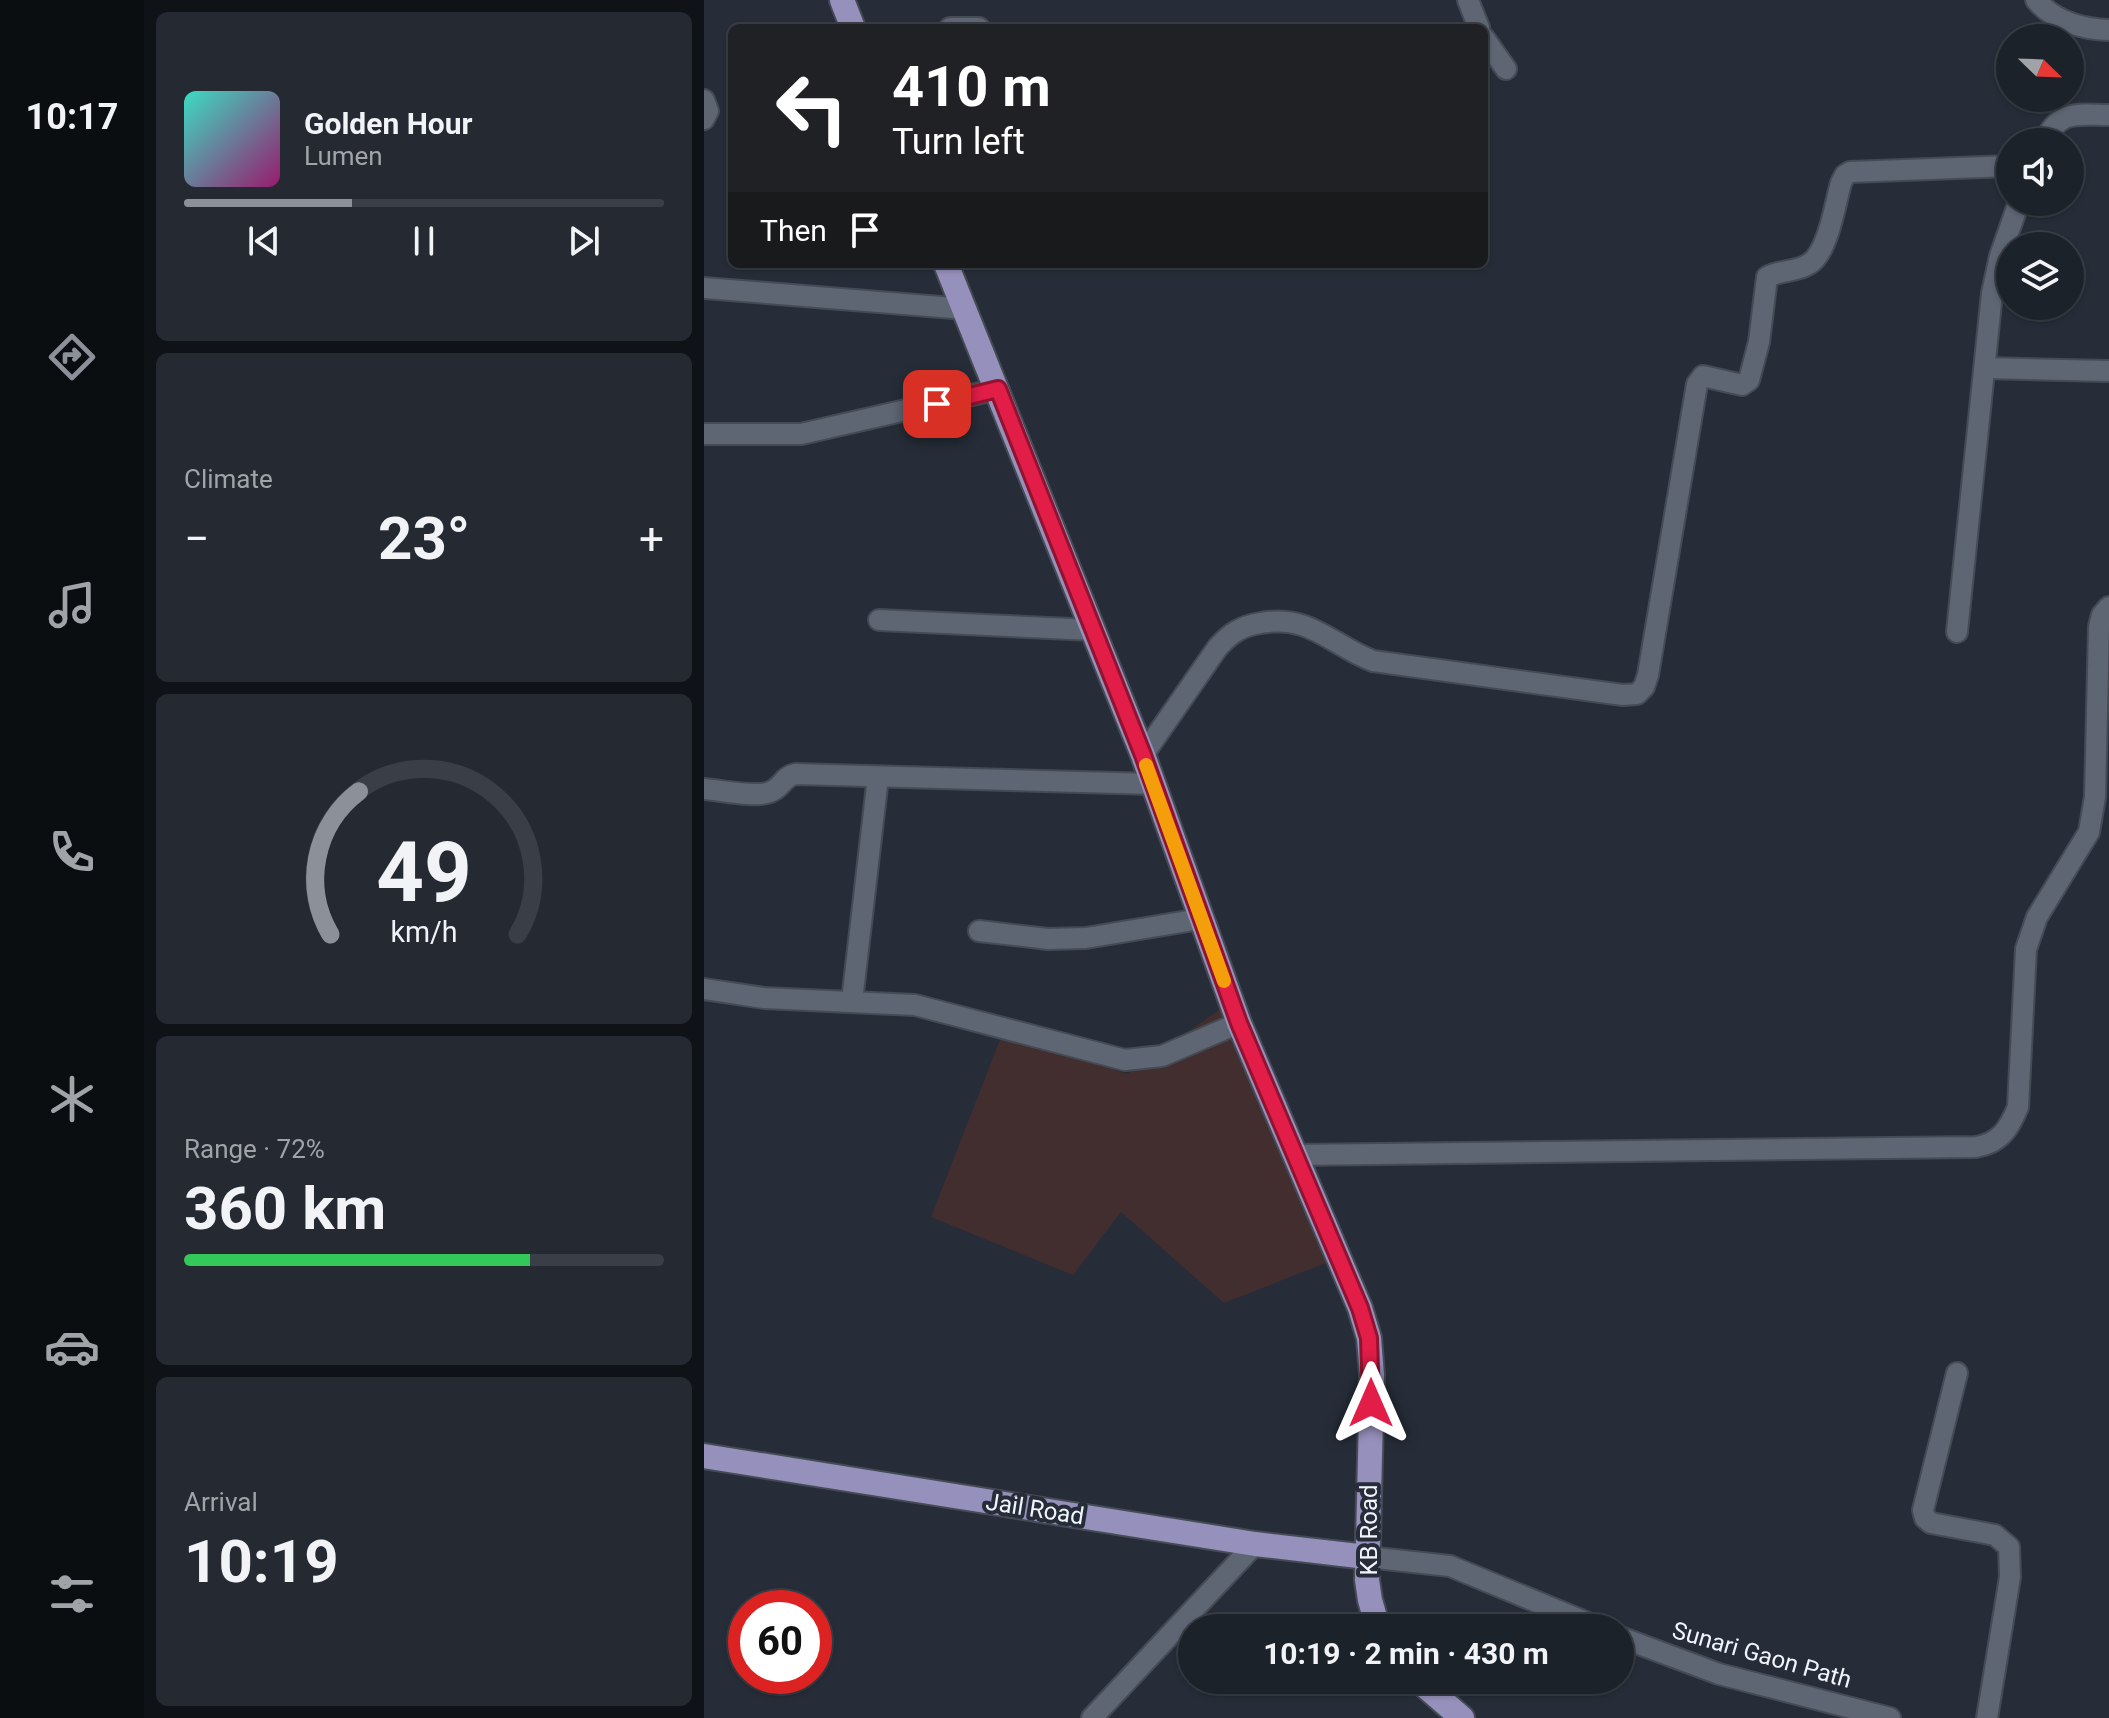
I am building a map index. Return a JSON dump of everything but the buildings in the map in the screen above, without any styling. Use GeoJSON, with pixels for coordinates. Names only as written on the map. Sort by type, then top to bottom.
{"type":"FeatureCollection","features":[{"type":"Feature","properties":{"kind":"main road"},"geometry":{"type":"LineString","coordinates":[[842,0],[851,24]]}},
{"type":"Feature","properties":{"kind":"main road","name":"KB Road"},"geometry":{"type":"LineString","coordinates":[[948,268],[1143,755],[1239,1023],[1351,1283],[1369,1338],[1372,1375],[1367,1557],[1374,1614]]}},
{"type":"Feature","properties":{"kind":"main road","name":"Jail Road"},"geometry":{"type":"LineString","coordinates":[[704,1456],[1255,1544],[1367,1557]]}},
{"type":"Feature","properties":{"kind":"main road"},"geometry":{"type":"LineString","coordinates":[[1434,1694],[1462,1718]]}},
{"type":"Feature","properties":{"kind":"street"},"geometry":{"type":"LineString","coordinates":[[1468,0],[1477,24]]}},
{"type":"Feature","properties":{"kind":"street"},"geometry":{"type":"LineString","coordinates":[[2036,0],[2062,20],[2078,26],[2109,30]]}},
{"type":"Feature","properties":{"kind":"street"},"geometry":{"type":"LineString","coordinates":[[1488,44],[1506,69]]}},
{"type":"Feature","properties":{"kind":"street"},"geometry":{"type":"LineString","coordinates":[[704,100],[708,111],[704,119]]}},
{"type":"Feature","properties":{"kind":"street"},"geometry":{"type":"LineString","coordinates":[[2054,128],[2061,117],[2109,115]]}},
{"type":"Feature","properties":{"kind":"street"},"geometry":{"type":"LineString","coordinates":[[1143,755],[1231,633],[1244,626],[1273,621],[1301,623],[1354,654],[1373,661],[1623,695],[1637,694],[1644,687],[1648,675],[1697,384],[1703,376],[1742,385],[1749,380],[1759,342],[1767,277],[1807,266],[1814,260],[1825,240],[1841,183],[1850,172],[1996,167]]}},
{"type":"Feature","properties":{"kind":"street"},"geometry":{"type":"LineString","coordinates":[[1957,632],[1990,311],[1998,267],[2014,216]]}},
{"type":"Feature","properties":{"kind":"street"},"geometry":{"type":"LineString","coordinates":[[704,288],[966,309]]}},
{"type":"Feature","properties":{"kind":"street"},"geometry":{"type":"LineString","coordinates":[[1985,368],[2109,371]]}},
{"type":"Feature","properties":{"kind":"street"},"geometry":{"type":"LineString","coordinates":[[704,434],[801,434],[998,389]]}},
{"type":"Feature","properties":{"kind":"street"},"geometry":{"type":"LineString","coordinates":[[1294,1155],[1976,1147],[1989,1145],[2001,1138],[2010,1127],[2018,1107],[2026,949],[2030,934],[2037,917],[2082,846],[2093,815],[2099,627],[2102,615],[2109,607]]}},
{"type":"Feature","properties":{"kind":"street"},"geometry":{"type":"LineString","coordinates":[[879,620],[1093,630]]}},
{"type":"Feature","properties":{"kind":"street"},"geometry":{"type":"LineString","coordinates":[[704,789],[763,794],[776,789],[791,775],[1153,784]]}},
{"type":"Feature","properties":{"kind":"street"},"geometry":{"type":"LineString","coordinates":[[852,1001],[878,777]]}},
{"type":"Feature","properties":{"kind":"street"},"geometry":{"type":"LineString","coordinates":[[979,931],[1048,939],[1086,938],[1200,919]]}},
{"type":"Feature","properties":{"kind":"street"},"geometry":{"type":"LineString","coordinates":[[704,989],[764,998],[932,1008],[1125,1060],[1162,1056],[1239,1023]]}},
{"type":"Feature","properties":{"kind":"street"},"geometry":{"type":"LineString","coordinates":[[1957,1373],[1923,1510],[1925,1518],[1931,1523],[1995,1535],[2009,1547],[2010,1577],[1987,1718]]}},
{"type":"Feature","properties":{"kind":"street"},"geometry":{"type":"LineString","coordinates":[[1092,1718],[1255,1544]]}},
{"type":"Feature","properties":{"kind":"street"},"geometry":{"type":"LineString","coordinates":[[1367,1557],[1450,1566],[1566,1614]]}},
{"type":"Feature","properties":{"kind":"street","name":"Sunari Gaon Path"},"geometry":{"type":"LineString","coordinates":[[1634,1642],[1719,1674],[1890,1718]]}},
{"type":"Feature","properties":{"kind":"shaded area"},"geometry":{"type":"Polygon","coordinates":[[[1222,1008],[1326,1263],[1224,1303],[1121,1212],[1073,1275],[931,1217],[1003,1032],[1127,1074],[1222,1008]]]}},
{"type":"Feature","properties":{"kind":"slow traffic"},"geometry":{"type":"LineString","coordinates":[[1146,765],[1224,981]]}},
{"type":"Feature","properties":{"kind":"route"},"geometry":{"type":"LineString","coordinates":[[937,404],[998,389],[1143,755],[1239,1023],[1351,1283],[1369,1338],[1371,1403]]}}]}
